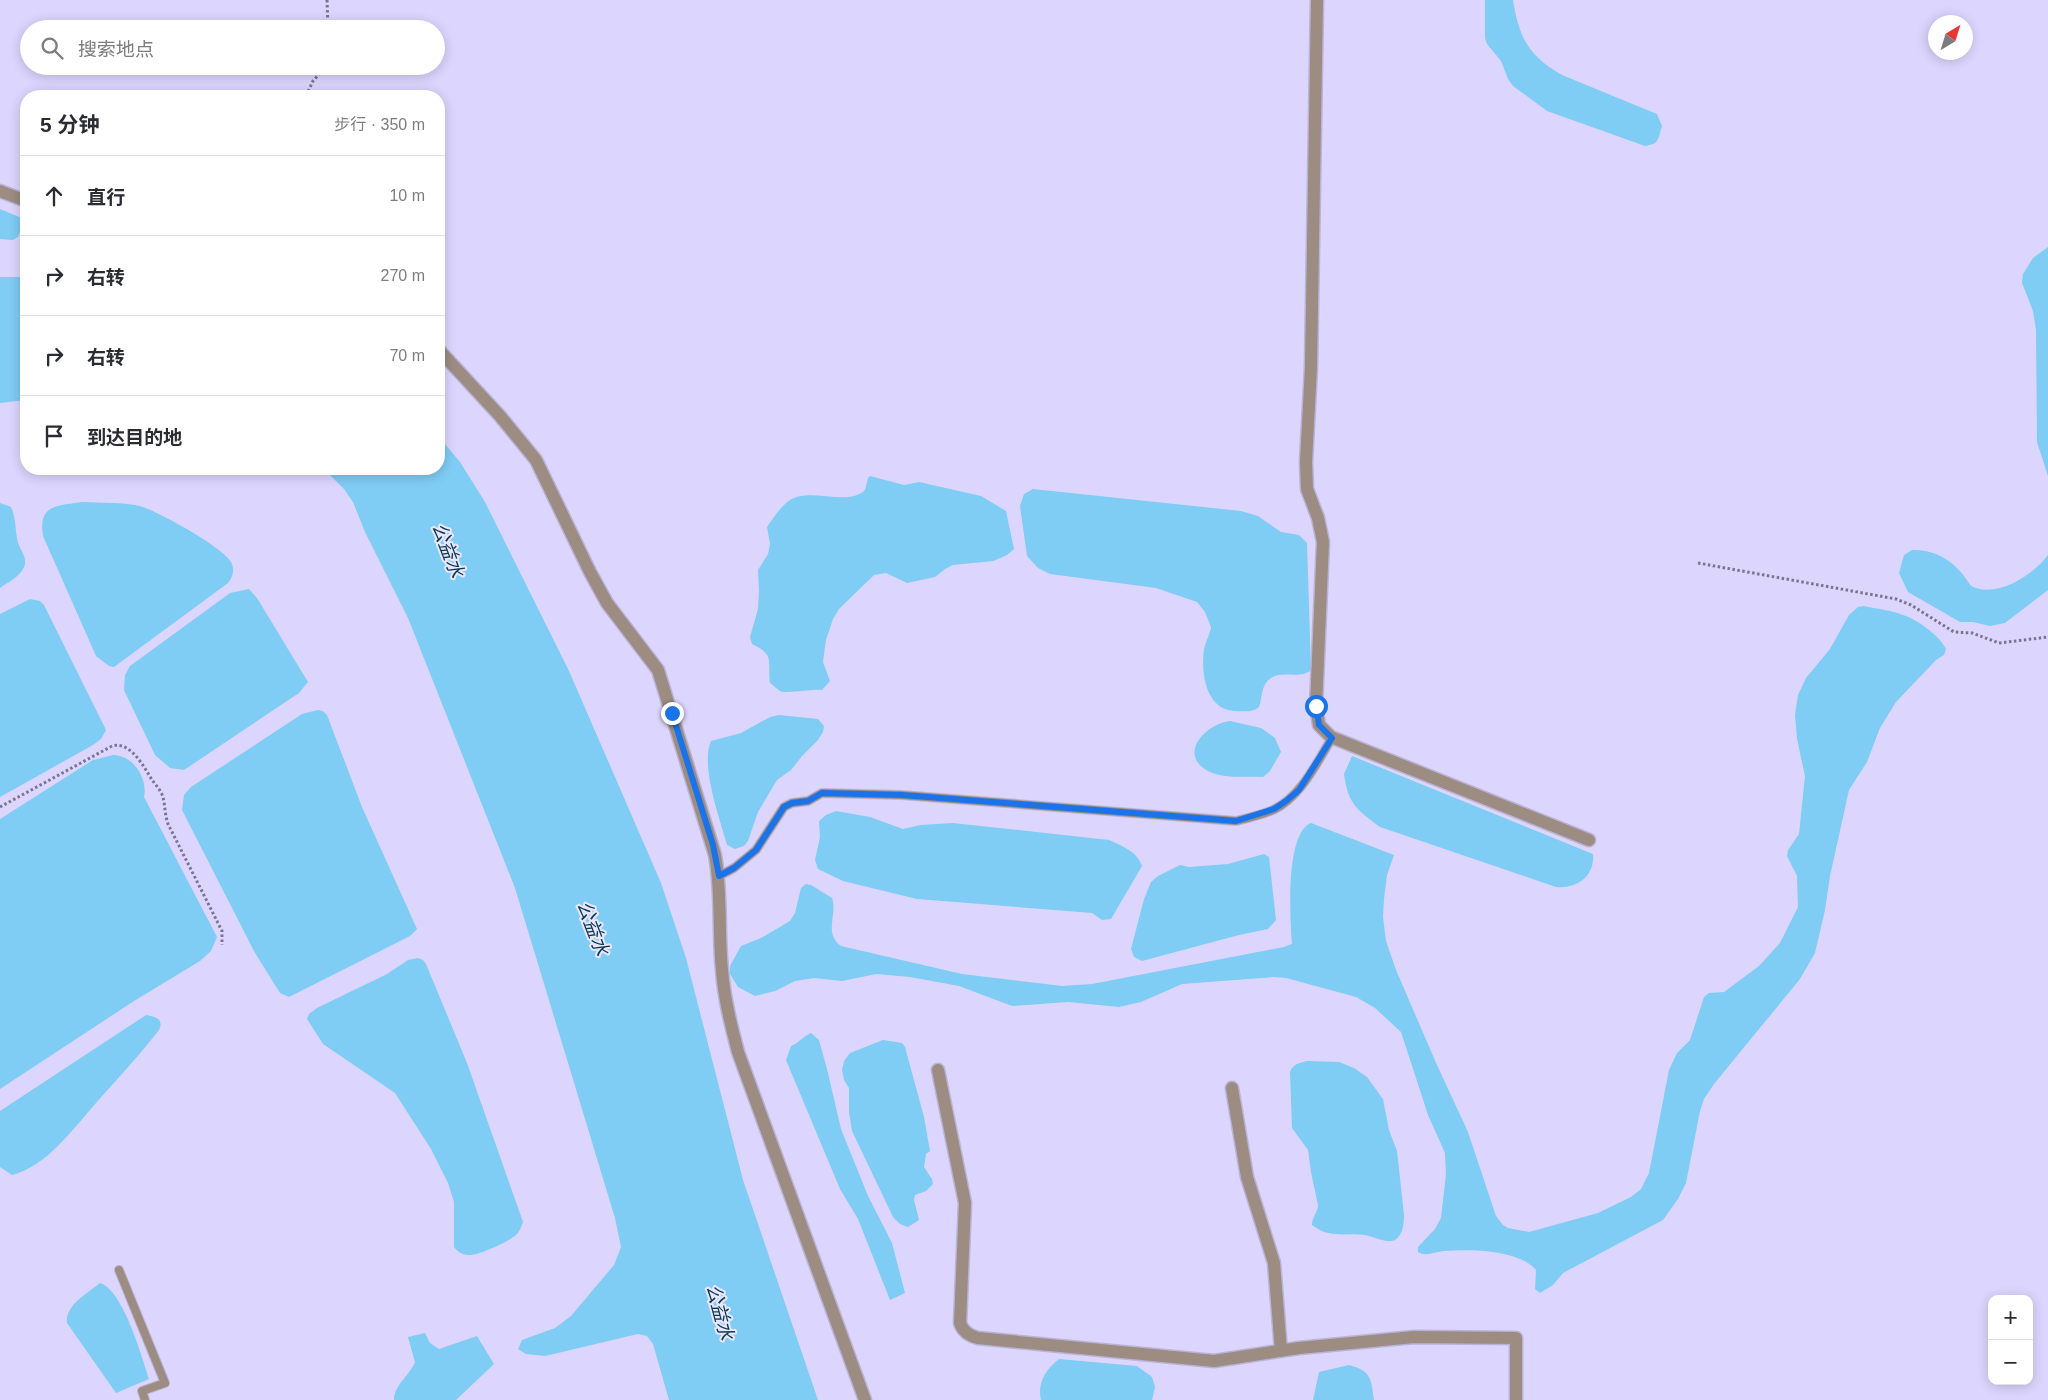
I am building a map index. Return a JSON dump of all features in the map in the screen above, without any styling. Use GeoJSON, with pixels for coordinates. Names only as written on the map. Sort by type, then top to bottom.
{"type":"FeatureCollection","features":[{"type":"Feature","properties":{"kind":"street"},"geometry":{"type":"LineString","coordinates":[[1316,0],[1311,367],[1306,462],[1307,488],[1318,518],[1323,542],[1317,718],[1319,725],[1332,738],[1589,840]]}},
{"type":"Feature","properties":{"kind":"street"},"geometry":{"type":"LineString","coordinates":[[0,192],[20,199]]}},
{"type":"Feature","properties":{"kind":"street"},"geometry":{"type":"LineString","coordinates":[[445,356],[500,416],[536,460],[590,572],[608,604],[658,670],[713,845],[719,876],[722,972],[728,1011],[738,1052],[865,1400]]}},
{"type":"Feature","properties":{"kind":"street"},"geometry":{"type":"LineString","coordinates":[[938,1070],[964,1203],[960,1323],[965,1331],[978,1338],[1214,1361],[1281,1351],[1414,1336],[1516,1338],[1516,1400]]}},
{"type":"Feature","properties":{"kind":"street"},"geometry":{"type":"LineString","coordinates":[[1232,1088],[1247,1177],[1274,1264],[1281,1351]]}},
{"type":"Feature","properties":{"kind":"lane"},"geometry":{"type":"LineString","coordinates":[[719,876],[734,868],[756,850],[784,807],[792,803],[808,801],[822,793],[902,795],[1236,821],[1274,809],[1299,790],[1332,738]]}},
{"type":"Feature","properties":{"kind":"lane"},"geometry":{"type":"LineString","coordinates":[[119,1270],[165,1383],[142,1391],[146,1400]]}},
{"type":"Feature","properties":{"kind":"path"},"geometry":{"type":"LineString","coordinates":[[327,0],[328,20]]}},
{"type":"Feature","properties":{"kind":"path"},"geometry":{"type":"LineString","coordinates":[[309,90],[318,75]]}},
{"type":"Feature","properties":{"kind":"path"},"geometry":{"type":"LineString","coordinates":[[1698,563],[1896,599],[1911,605],[1954,632],[1972,633],[1998,643],[2048,637]]}},
{"type":"Feature","properties":{"kind":"path"},"geometry":{"type":"LineString","coordinates":[[0,807],[112,746],[116,745],[125,748],[136,755],[162,794],[164,812],[168,824],[222,931],[222,945]]}},
{"type":"Feature","properties":{"kind":"water"},"geometry":{"type":"Polygon","coordinates":[[[1485,0],[1513,0],[1522,35],[1533,53],[1550,68],[1562,75],[1657,114],[1662,126],[1656,142],[1645,146],[1547,111],[1513,86],[1501,61],[1487,44],[1485,38],[1485,0]]]}},
{"type":"Feature","properties":{"kind":"water"},"geometry":{"type":"Polygon","coordinates":[[[0,209],[20,217],[20,231],[18,237],[13,240],[0,239],[0,209]]]}},
{"type":"Feature","properties":{"kind":"water"},"geometry":{"type":"Polygon","coordinates":[[[2048,247],[2048,476],[2037,442],[2036,330],[2033,311],[2022,283],[2023,274],[2033,258],[2048,247]]]}},
{"type":"Feature","properties":{"kind":"water"},"geometry":{"type":"Polygon","coordinates":[[[0,277],[20,277],[20,401],[0,403],[0,277]]]}},
{"type":"Feature","properties":{"kind":"water","name":"公益水"},"geometry":{"type":"Polygon","coordinates":[[[445,444],[460,462],[485,502],[569,671],[661,883],[686,958],[743,1180],[818,1400],[669,1400],[653,1344],[647,1336],[638,1334],[545,1356],[526,1354],[518,1349],[522,1340],[555,1328],[571,1316],[614,1265],[621,1247],[615,1218],[515,888],[408,618],[365,532],[353,502],[344,489],[330,475],[445,475],[445,444]]]}},
{"type":"Feature","properties":{"kind":"water"},"geometry":{"type":"Polygon","coordinates":[[[870,476],[904,485],[919,482],[981,496],[1006,511],[1014,549],[1007,555],[993,561],[953,565],[935,577],[907,583],[886,573],[874,575],[839,609],[833,619],[826,640],[823,662],[830,681],[822,690],[780,691],[770,683],[769,660],[765,652],[752,644],[750,637],[758,609],[758,570],[768,554],[770,544],[767,527],[780,509],[790,500],[808,495],[849,497],[858,495],[865,490],[870,476]]]}},
{"type":"Feature","properties":{"kind":"water"},"geometry":{"type":"Polygon","coordinates":[[[1033,489],[1241,511],[1258,516],[1281,532],[1299,535],[1307,543],[1311,670],[1306,673],[1271,678],[1264,686],[1259,707],[1256,709],[1234,711],[1224,709],[1211,697],[1207,688],[1203,658],[1211,627],[1205,612],[1197,602],[1156,588],[1050,574],[1038,568],[1027,556],[1020,506],[1024,494],[1033,489]]]}},
{"type":"Feature","properties":{"kind":"water"},"geometry":{"type":"Polygon","coordinates":[[[82,502],[126,504],[148,509],[203,539],[225,555],[233,567],[232,576],[228,583],[114,667],[109,666],[96,656],[43,536],[43,518],[51,508],[82,502]]]}},
{"type":"Feature","properties":{"kind":"water"},"geometry":{"type":"Polygon","coordinates":[[[0,503],[11,507],[25,565],[20,573],[0,588],[0,503]]]}},
{"type":"Feature","properties":{"kind":"water"},"geometry":{"type":"Polygon","coordinates":[[[1912,550],[1921,550],[1939,555],[1960,571],[1971,586],[1981,589],[2003,587],[2014,583],[2033,570],[2048,555],[2048,590],[2005,623],[1990,626],[1973,622],[1960,622],[1908,592],[1899,573],[1904,555],[1912,550]]]}},
{"type":"Feature","properties":{"kind":"water"},"geometry":{"type":"Polygon","coordinates":[[[249,589],[257,598],[308,682],[299,693],[184,770],[170,768],[155,755],[124,690],[125,675],[130,666],[230,593],[249,589]]]}},
{"type":"Feature","properties":{"kind":"water"},"geometry":{"type":"Polygon","coordinates":[[[30,599],[40,601],[44,605],[106,730],[101,739],[93,745],[0,797],[0,614],[30,599]]]}},
{"type":"Feature","properties":{"kind":"water"},"geometry":{"type":"Polygon","coordinates":[[[1864,606],[1894,612],[1915,620],[1933,633],[1946,649],[1944,655],[1936,660],[1896,702],[1880,728],[1867,762],[1849,790],[1815,953],[1800,979],[1714,1084],[1704,1099],[1686,1183],[1678,1199],[1663,1220],[1563,1273],[1553,1285],[1540,1293],[1535,1289],[1536,1270],[1518,1258],[1506,1254],[1467,1250],[1427,1254],[1418,1252],[1418,1247],[1435,1229],[1441,1218],[1446,1174],[1445,1153],[1428,1115],[1401,1032],[1375,1008],[1356,997],[1286,978],[1274,977],[1182,984],[1141,1002],[1119,1007],[1068,1002],[1012,1006],[959,986],[910,977],[876,974],[842,981],[814,978],[795,981],[775,991],[755,996],[738,987],[730,974],[730,966],[741,946],[761,938],[790,921],[795,913],[801,888],[806,884],[832,898],[833,935],[841,946],[962,974],[1062,986],[1092,984],[1284,947],[1292,944],[1290,897],[1293,859],[1303,830],[1311,823],[1394,855],[1387,875],[1384,899],[1383,917],[1386,941],[1396,970],[1468,1132],[1496,1216],[1508,1228],[1529,1232],[1598,1213],[1631,1197],[1641,1189],[1649,1173],[1669,1070],[1677,1053],[1690,1040],[1704,997],[1709,993],[1724,992],[1759,966],[1780,943],[1798,907],[1797,876],[1787,856],[1788,850],[1799,834],[1805,776],[1797,739],[1795,715],[1798,695],[1806,678],[1830,649],[1849,615],[1858,607],[1864,606]]]}},
{"type":"Feature","properties":{"kind":"water"},"geometry":{"type":"Polygon","coordinates":[[[318,710],[323,711],[327,715],[362,807],[417,929],[410,936],[289,997],[280,993],[255,953],[182,810],[184,795],[191,787],[302,714],[318,710]]]}},
{"type":"Feature","properties":{"kind":"water"},"geometry":{"type":"Polygon","coordinates":[[[779,715],[818,719],[824,726],[823,732],[791,770],[777,780],[758,812],[748,841],[744,846],[735,849],[727,845],[712,792],[708,764],[708,751],[711,741],[741,733],[770,717],[779,715]]]}},
{"type":"Feature","properties":{"kind":"water"},"geometry":{"type":"Polygon","coordinates":[[[1230,721],[1261,728],[1275,738],[1281,752],[1270,771],[1263,777],[1216,774],[1200,765],[1195,757],[1198,741],[1204,734],[1212,727],[1230,721]]]}},
{"type":"Feature","properties":{"kind":"water"},"geometry":{"type":"Polygon","coordinates":[[[113,755],[127,759],[138,769],[144,782],[144,797],[217,937],[211,951],[200,961],[134,1001],[0,1089],[0,819],[93,760],[113,755]]]}},
{"type":"Feature","properties":{"kind":"water"},"geometry":{"type":"Polygon","coordinates":[[[1352,756],[1593,854],[1591,869],[1583,880],[1577,884],[1556,887],[1380,827],[1360,811],[1348,793],[1344,774],[1352,756]]]}},
{"type":"Feature","properties":{"kind":"water"},"geometry":{"type":"Polygon","coordinates":[[[836,811],[870,817],[903,829],[921,825],[953,823],[1109,840],[1137,856],[1142,866],[1111,919],[1102,920],[1092,913],[917,899],[843,881],[818,869],[815,860],[820,837],[819,821],[826,815],[836,811]]]}},
{"type":"Feature","properties":{"kind":"water"},"geometry":{"type":"Polygon","coordinates":[[[1264,854],[1269,857],[1276,920],[1268,929],[1142,961],[1134,957],[1131,949],[1144,899],[1151,882],[1158,876],[1180,865],[1189,867],[1228,864],[1264,854]]]}},
{"type":"Feature","properties":{"kind":"water"},"geometry":{"type":"Polygon","coordinates":[[[418,958],[426,964],[467,1063],[523,1222],[516,1235],[512,1238],[472,1255],[462,1254],[454,1247],[454,1202],[448,1183],[431,1149],[395,1093],[323,1044],[307,1019],[309,1014],[317,1008],[387,974],[408,960],[418,958]]]}},
{"type":"Feature","properties":{"kind":"water"},"geometry":{"type":"Polygon","coordinates":[[[146,1015],[160,1021],[159,1030],[58,1146],[37,1164],[12,1175],[0,1167],[0,1111],[146,1015]]]}},
{"type":"Feature","properties":{"kind":"water"},"geometry":{"type":"Polygon","coordinates":[[[811,1033],[819,1040],[841,1129],[868,1196],[892,1243],[905,1293],[890,1300],[858,1219],[840,1189],[786,1060],[791,1046],[811,1033]]]}},
{"type":"Feature","properties":{"kind":"water"},"geometry":{"type":"Polygon","coordinates":[[[883,1040],[902,1043],[905,1047],[924,1117],[930,1151],[926,1154],[924,1167],[933,1184],[926,1191],[915,1195],[914,1200],[919,1220],[908,1227],[900,1224],[893,1217],[852,1131],[849,1112],[849,1088],[844,1080],[842,1070],[844,1061],[850,1053],[883,1040]]]}},
{"type":"Feature","properties":{"kind":"water"},"geometry":{"type":"Polygon","coordinates":[[[1307,1061],[1339,1062],[1354,1068],[1367,1077],[1383,1099],[1389,1130],[1397,1151],[1404,1215],[1401,1232],[1395,1240],[1384,1240],[1360,1234],[1333,1234],[1322,1231],[1312,1225],[1318,1205],[1308,1150],[1292,1128],[1290,1072],[1299,1063],[1307,1061]]]}},
{"type":"Feature","properties":{"kind":"water"},"geometry":{"type":"Polygon","coordinates":[[[100,1283],[108,1288],[124,1311],[149,1379],[116,1393],[67,1323],[67,1317],[73,1305],[100,1283]]]}},
{"type":"Feature","properties":{"kind":"water"},"geometry":{"type":"Polygon","coordinates":[[[425,1333],[430,1343],[439,1349],[477,1336],[494,1364],[456,1400],[394,1400],[399,1385],[415,1362],[408,1337],[425,1333]]]}},
{"type":"Feature","properties":{"kind":"water"},"geometry":{"type":"Polygon","coordinates":[[[1059,1359],[1137,1366],[1152,1377],[1155,1387],[1152,1400],[1041,1400],[1040,1388],[1044,1377],[1050,1367],[1059,1359]]]}},
{"type":"Feature","properties":{"kind":"water"},"geometry":{"type":"Polygon","coordinates":[[[1349,1365],[1362,1370],[1369,1376],[1374,1400],[1313,1400],[1319,1372],[1349,1365]]]}},
{"type":"Feature","properties":{"kind":"route"},"geometry":{"type":"LineString","coordinates":[[672,713],[713,845],[719,876],[747,859],[756,850],[767,836],[778,814],[786,805],[808,801],[822,793],[902,795],[1236,821],[1274,809],[1299,790],[1332,738],[1319,725],[1316,706]]}}]}
